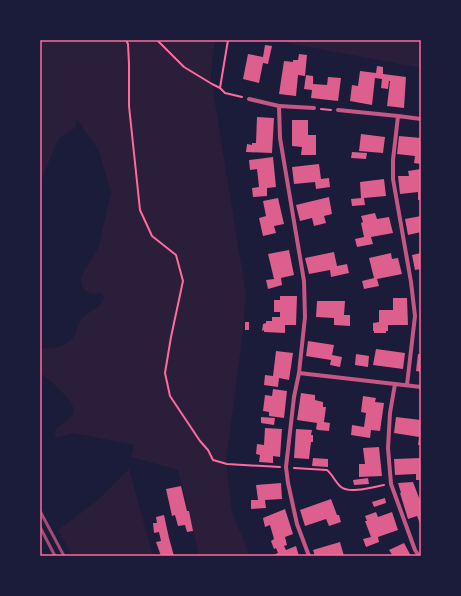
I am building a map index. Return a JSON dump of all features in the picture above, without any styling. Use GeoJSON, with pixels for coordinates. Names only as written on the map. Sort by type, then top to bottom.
{"type":"FeatureCollection","features":[{"type":"Feature","properties":{"kind":"street"},"geometry":{"type":"LineString","coordinates":[[249,99],[279,106],[314,108]]}},
{"type":"Feature","properties":{"kind":"street"},"geometry":{"type":"LineString","coordinates":[[279,106],[280,138],[304,281],[305,317],[286,467],[297,524],[309,556]]}},
{"type":"Feature","properties":{"kind":"street"},"geometry":{"type":"LineString","coordinates":[[338,110],[421,119]]}},
{"type":"Feature","properties":{"kind":"street"},"geometry":{"type":"LineString","coordinates":[[398,116],[393,160],[393,179],[411,282],[415,316],[407,385]]}},
{"type":"Feature","properties":{"kind":"street"},"geometry":{"type":"LineString","coordinates":[[299,373],[421,387]]}},
{"type":"Feature","properties":{"kind":"street"},"geometry":{"type":"LineString","coordinates":[[395,384],[390,413],[388,448],[391,484],[419,556]]}},
{"type":"Feature","properties":{"kind":"path"},"geometry":{"type":"LineString","coordinates":[[126,40],[128,44],[129,64],[129,106],[140,210],[152,236],[176,255],[183,281],[170,337],[165,372],[170,396],[200,441],[208,450],[213,460],[227,464],[327,470],[331,473],[340,486],[351,491],[391,484]]}},
{"type":"Feature","properties":{"kind":"path"},"geometry":{"type":"LineString","coordinates":[[158,40],[184,67],[220,88],[225,93],[249,99]]}},
{"type":"Feature","properties":{"kind":"path"},"geometry":{"type":"LineString","coordinates":[[220,88],[228,40]]}},
{"type":"Feature","properties":{"kind":"path"},"geometry":{"type":"LineString","coordinates":[[314,108],[338,110]]}},
{"type":"Feature","properties":{"kind":"shaded area"},"geometry":{"type":"Polygon","coordinates":[[[40,40],[215,40],[211,78],[246,294],[243,331],[226,462],[232,512],[250,556],[199,556],[178,470],[131,457],[134,445],[73,433],[56,438],[56,429],[72,416],[73,408],[64,394],[40,373],[40,349],[59,347],[70,341],[82,319],[98,307],[103,301],[104,297],[101,293],[89,293],[81,284],[82,275],[98,249],[111,193],[99,151],[77,119],[75,128],[59,138],[40,183],[40,40]]]}},
{"type":"Feature","properties":{"kind":"shaded area"},"geometry":{"type":"Polygon","coordinates":[[[272,40],[421,40],[421,68],[272,40]]]}},
{"type":"Feature","properties":{"kind":"shaded area"},"geometry":{"type":"Polygon","coordinates":[[[129,469],[153,556],[72,556],[58,530],[97,501],[129,469]]]}},
{"type":"Feature","properties":{"kind":"building"},"geometry":{"type":"Polygon","coordinates":[[[265,45],[272,46],[268,64],[263,63],[259,83],[243,79],[248,54],[263,57],[265,45]]]}},
{"type":"Feature","properties":{"kind":"building"},"geometry":{"type":"Polygon","coordinates":[[[299,54],[307,55],[305,76],[298,75],[296,96],[279,94],[284,61],[293,62],[293,60],[298,60],[299,54]]]}},
{"type":"Feature","properties":{"kind":"building"},"geometry":{"type":"Polygon","coordinates":[[[377,66],[383,67],[383,74],[406,77],[404,108],[387,106],[390,81],[388,89],[381,88],[382,79],[375,78],[372,105],[350,101],[352,85],[358,86],[360,71],[376,73],[377,66]]]}},
{"type":"Feature","properties":{"kind":"building"},"geometry":{"type":"Polygon","coordinates":[[[306,75],[313,76],[313,84],[327,85],[328,77],[341,78],[338,101],[311,98],[312,90],[304,89],[306,75]]]}},
{"type":"Feature","properties":{"kind":"building"},"geometry":{"type":"Polygon","coordinates":[[[257,117],[274,118],[272,153],[246,152],[247,144],[252,145],[252,143],[256,143],[257,117]]]}},
{"type":"Feature","properties":{"kind":"building"},"geometry":{"type":"Polygon","coordinates":[[[292,120],[308,120],[308,135],[316,135],[316,155],[301,155],[302,147],[292,146],[292,120]]]}},
{"type":"Feature","properties":{"kind":"building"},"geometry":{"type":"Polygon","coordinates":[[[361,134],[385,137],[383,153],[359,151],[361,134]]]}},
{"type":"Feature","properties":{"kind":"building"},"geometry":{"type":"Polygon","coordinates":[[[399,136],[421,138],[421,164],[414,163],[415,156],[397,154],[399,136]]]}},
{"type":"Feature","properties":{"kind":"building"},"geometry":{"type":"Polygon","coordinates":[[[352,152],[367,153],[366,159],[351,158],[352,152]]]}},
{"type":"Feature","properties":{"kind":"building"},"geometry":{"type":"Polygon","coordinates":[[[273,157],[276,187],[267,188],[267,196],[253,197],[252,188],[259,187],[257,169],[250,170],[249,160],[273,157]]]}},
{"type":"Feature","properties":{"kind":"building"},"geometry":{"type":"Polygon","coordinates":[[[319,164],[321,179],[329,178],[330,187],[316,189],[315,182],[294,184],[292,167],[319,164]]]}},
{"type":"Feature","properties":{"kind":"building"},"geometry":{"type":"Polygon","coordinates":[[[421,169],[421,200],[418,200],[418,192],[400,194],[398,176],[409,176],[408,171],[421,169]]]}},
{"type":"Feature","properties":{"kind":"building"},"geometry":{"type":"Polygon","coordinates":[[[384,179],[386,196],[364,198],[365,205],[352,206],[351,199],[361,198],[360,182],[384,179]]]}},
{"type":"Feature","properties":{"kind":"building"},"geometry":{"type":"Polygon","coordinates":[[[329,197],[332,214],[324,216],[326,223],[314,226],[312,218],[300,221],[296,205],[329,197]]]}},
{"type":"Feature","properties":{"kind":"building"},"geometry":{"type":"Polygon","coordinates":[[[278,198],[284,224],[274,226],[276,233],[263,236],[259,218],[266,216],[263,201],[278,198]]]}},
{"type":"Feature","properties":{"kind":"building"},"geometry":{"type":"Polygon","coordinates":[[[375,213],[377,219],[389,217],[393,233],[371,237],[373,244],[357,247],[355,239],[364,237],[361,216],[375,213]]]}},
{"type":"Feature","properties":{"kind":"building"},"geometry":{"type":"Polygon","coordinates":[[[421,216],[421,232],[408,235],[405,219],[421,216]]]}},
{"type":"Feature","properties":{"kind":"building"},"geometry":{"type":"Polygon","coordinates":[[[289,250],[294,275],[281,278],[282,285],[268,289],[266,280],[274,279],[268,254],[289,250]]]}},
{"type":"Feature","properties":{"kind":"building"},"geometry":{"type":"Polygon","coordinates":[[[334,252],[337,266],[347,264],[349,273],[331,277],[330,270],[309,274],[305,258],[334,252]]]}},
{"type":"Feature","properties":{"kind":"building"},"geometry":{"type":"Polygon","coordinates":[[[391,253],[392,259],[398,258],[402,274],[377,279],[379,286],[364,289],[362,281],[374,278],[369,258],[391,253]]]}},
{"type":"Feature","properties":{"kind":"building"},"geometry":{"type":"Polygon","coordinates":[[[421,253],[421,269],[415,270],[412,255],[421,253]]]}},
{"type":"Feature","properties":{"kind":"building"},"geometry":{"type":"Polygon","coordinates":[[[280,296],[297,296],[296,325],[285,325],[285,333],[264,332],[264,330],[262,331],[263,324],[266,323],[266,321],[272,321],[272,317],[280,317],[280,312],[274,312],[274,300],[280,300],[280,296]]]}},
{"type":"Feature","properties":{"kind":"building"},"geometry":{"type":"Polygon","coordinates":[[[393,298],[407,298],[408,325],[388,325],[388,331],[386,331],[386,333],[374,333],[373,323],[379,322],[379,310],[393,310],[393,298]]]}},
{"type":"Feature","properties":{"kind":"building"},"geometry":{"type":"Polygon","coordinates":[[[317,301],[345,301],[344,315],[350,315],[350,326],[334,325],[334,318],[316,317],[317,301]]]}},
{"type":"Feature","properties":{"kind":"building"},"geometry":{"type":"Polygon","coordinates":[[[245,322],[249,322],[249,330],[245,330],[245,322]]]}},
{"type":"Feature","properties":{"kind":"building"},"geometry":{"type":"Polygon","coordinates":[[[308,341],[334,345],[332,355],[342,357],[340,367],[330,365],[331,360],[306,356],[308,341]]]}},
{"type":"Feature","properties":{"kind":"building"},"geometry":{"type":"Polygon","coordinates":[[[376,349],[405,353],[403,369],[373,365],[376,349]]]}},
{"type":"Feature","properties":{"kind":"building"},"geometry":{"type":"Polygon","coordinates":[[[276,351],[293,353],[289,380],[279,378],[278,387],[264,385],[265,375],[273,376],[276,351]]]}},
{"type":"Feature","properties":{"kind":"building"},"geometry":{"type":"Polygon","coordinates":[[[356,354],[369,356],[368,367],[355,365],[356,354]]]}},
{"type":"Feature","properties":{"kind":"building"},"geometry":{"type":"Polygon","coordinates":[[[418,354],[421,354],[421,372],[416,371],[418,354]]]}},
{"type":"Feature","properties":{"kind":"building"},"geometry":{"type":"Polygon","coordinates":[[[273,389],[287,391],[284,418],[269,416],[269,412],[263,411],[265,395],[272,396],[273,389]]]}},
{"type":"Feature","properties":{"kind":"building"},"geometry":{"type":"Polygon","coordinates":[[[301,393],[315,395],[315,400],[323,402],[323,407],[326,407],[324,422],[330,423],[329,431],[316,429],[317,423],[297,420],[301,393]]]}},
{"type":"Feature","properties":{"kind":"building"},"geometry":{"type":"Polygon","coordinates":[[[363,396],[376,398],[375,402],[384,403],[380,431],[371,430],[370,438],[351,435],[352,425],[364,427],[366,413],[361,412],[363,396]]]}},
{"type":"Feature","properties":{"kind":"building"},"geometry":{"type":"Polygon","coordinates":[[[261,417],[275,418],[274,425],[261,423],[261,417]]]}},
{"type":"Feature","properties":{"kind":"building"},"geometry":{"type":"Polygon","coordinates":[[[396,417],[421,420],[421,445],[418,445],[419,437],[394,433],[396,417]]]}},
{"type":"Feature","properties":{"kind":"building"},"geometry":{"type":"Polygon","coordinates":[[[265,428],[282,429],[280,457],[273,456],[273,463],[259,462],[260,455],[256,454],[257,444],[264,445],[265,428]]]}},
{"type":"Feature","properties":{"kind":"building"},"geometry":{"type":"Polygon","coordinates":[[[296,429],[312,430],[311,435],[313,435],[313,442],[311,442],[309,459],[294,458],[296,429]]]}},
{"type":"Feature","properties":{"kind":"building"},"geometry":{"type":"Polygon","coordinates":[[[379,447],[382,476],[359,477],[359,464],[365,464],[363,448],[379,447]]]}},
{"type":"Feature","properties":{"kind":"building"},"geometry":{"type":"Polygon","coordinates":[[[313,458],[328,459],[328,467],[312,466],[313,458]]]}},
{"type":"Feature","properties":{"kind":"building"},"geometry":{"type":"Polygon","coordinates":[[[421,458],[421,480],[416,480],[416,474],[395,475],[394,459],[421,458]]]}},
{"type":"Feature","properties":{"kind":"building"},"geometry":{"type":"Polygon","coordinates":[[[368,478],[369,484],[354,485],[353,480],[368,478]]]}},
{"type":"Feature","properties":{"kind":"building"},"geometry":{"type":"Polygon","coordinates":[[[413,482],[421,503],[421,526],[417,516],[408,519],[398,483],[413,482]]]}},
{"type":"Feature","properties":{"kind":"building"},"geometry":{"type":"Polygon","coordinates":[[[281,483],[282,499],[265,500],[266,508],[251,509],[251,500],[258,500],[256,485],[281,483]]]}},
{"type":"Feature","properties":{"kind":"building"},"geometry":{"type":"Polygon","coordinates":[[[181,486],[187,511],[189,511],[193,531],[187,532],[185,525],[178,526],[175,515],[172,516],[166,489],[181,486]]]}},
{"type":"Feature","properties":{"kind":"building"},"geometry":{"type":"Polygon","coordinates":[[[385,498],[386,503],[374,507],[372,502],[385,498]]]}},
{"type":"Feature","properties":{"kind":"building"},"geometry":{"type":"Polygon","coordinates":[[[331,499],[341,522],[329,526],[326,519],[305,526],[300,510],[331,499]]]}},
{"type":"Feature","properties":{"kind":"building"},"geometry":{"type":"Polygon","coordinates":[[[285,509],[293,534],[285,537],[287,545],[284,546],[286,550],[296,546],[299,556],[273,556],[278,553],[276,548],[274,549],[271,541],[274,539],[270,525],[265,527],[263,518],[285,509]]]}},
{"type":"Feature","properties":{"kind":"building"},"geometry":{"type":"Polygon","coordinates":[[[376,512],[378,517],[392,512],[398,530],[378,537],[379,542],[366,547],[363,539],[371,537],[365,521],[367,521],[365,516],[376,512]]]}},
{"type":"Feature","properties":{"kind":"building"},"geometry":{"type":"Polygon","coordinates":[[[164,515],[174,556],[161,556],[156,542],[161,541],[159,532],[154,533],[153,523],[157,523],[156,517],[164,515]]]}},
{"type":"Feature","properties":{"kind":"building"},"geometry":{"type":"Polygon","coordinates":[[[340,542],[344,556],[315,556],[313,550],[340,542]]]}},
{"type":"Feature","properties":{"kind":"building"},"geometry":{"type":"Polygon","coordinates":[[[404,543],[411,556],[393,556],[389,550],[404,543]]]}},
{"type":"Feature","properties":{"kind":"railway"},"geometry":{"type":"LineString","coordinates":[[40,511],[64,556]]}},
{"type":"Feature","properties":{"kind":"railway"},"geometry":{"type":"LineString","coordinates":[[40,527],[55,556]]}}]}
